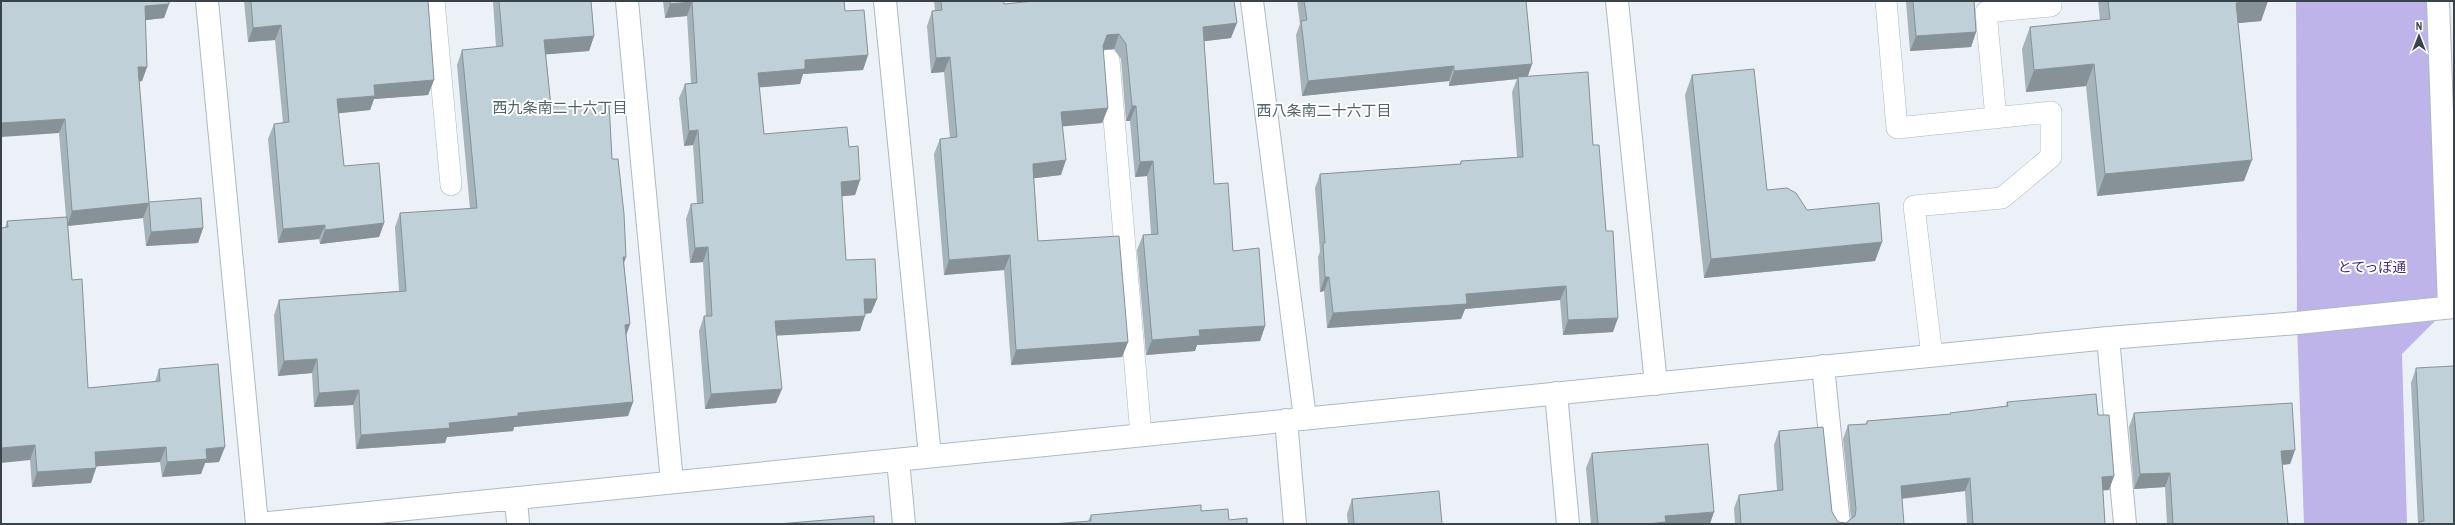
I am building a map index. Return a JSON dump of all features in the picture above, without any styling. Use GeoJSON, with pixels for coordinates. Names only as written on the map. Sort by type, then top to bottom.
{"type":"FeatureCollection","features":[{"type":"Feature","properties":{"kind":"street"},"geometry":{"type":"LineString","coordinates":[[207,1],[258,524],[324,520],[516,498],[1823,366],[2108,338],[2297,323],[2451,307],[2438,1]]}},
{"type":"Feature","properties":{"kind":"street"},"geometry":{"type":"LineString","coordinates":[[627,1],[672,482]]}},
{"type":"Feature","properties":{"kind":"street"},"geometry":{"type":"LineString","coordinates":[[886,1],[930,456]]}},
{"type":"Feature","properties":{"kind":"street"},"geometry":{"type":"LineString","coordinates":[[1252,1],[1295,419],[1295,524]]}},
{"type":"Feature","properties":{"kind":"street"},"geometry":{"type":"LineString","coordinates":[[1616,1],[1656,384]]}},
{"type":"Feature","properties":{"kind":"street"},"geometry":{"type":"LineString","coordinates":[[2108,338],[2125,524]]}},
{"type":"Feature","properties":{"kind":"street"},"geometry":{"type":"LineString","coordinates":[[1823,366],[1839,524]]}},
{"type":"Feature","properties":{"kind":"street"},"geometry":{"type":"LineString","coordinates":[[1556,393],[1568,524]]}},
{"type":"Feature","properties":{"kind":"street"},"geometry":{"type":"LineString","coordinates":[[898,460],[904,524]]}},
{"type":"Feature","properties":{"kind":"street"},"geometry":{"type":"LineString","coordinates":[[516,498],[518,524]]}},
{"type":"Feature","properties":{"kind":"lane"},"geometry":{"type":"LineString","coordinates":[[434,1],[451,184]]}},
{"type":"Feature","properties":{"kind":"lane"},"geometry":{"type":"LineString","coordinates":[[1886,1],[1897,128],[2051,112],[2051,157],[2002,198],[1914,206],[1932,356]]}},
{"type":"Feature","properties":{"kind":"lane"},"geometry":{"type":"LineString","coordinates":[[1996,118],[1986,12],[2051,6],[2051,1]]}},
{"type":"Feature","properties":{"kind":"lane"},"geometry":{"type":"LineString","coordinates":[[1109,60],[1141,435]]}},
{"type":"Feature","properties":{"kind":"green space","name":"とてっぽ通"},"geometry":{"type":"Polygon","coordinates":[[[2296,1],[2438,1],[2449,307],[2402,354],[2407,524],[2304,524],[2297,323],[2296,1]]]}},
{"type":"Feature","properties":{"kind":"building"},"geometry":{"type":"Polygon","coordinates":[[[1,1],[169,1],[169,4],[145,6],[147,67],[138,67],[149,202],[201,198],[203,228],[151,232],[149,203],[72,211],[65,119],[1,123],[1,1]]]}},
{"type":"Feature","properties":{"kind":"building"},"geometry":{"type":"Polygon","coordinates":[[[251,1],[428,1],[434,80],[374,85],[375,96],[337,99],[344,166],[379,163],[384,223],[325,230],[325,225],[283,229],[274,124],[289,122],[281,25],[253,28],[251,1]]]}},
{"type":"Feature","properties":{"kind":"building"},"geometry":{"type":"Polygon","coordinates":[[[499,1],[591,1],[594,36],[544,40],[551,106],[609,103],[612,159],[618,159],[624,214],[626,257],[623,257],[630,324],[625,325],[633,402],[518,413],[518,416],[449,423],[450,428],[361,435],[359,390],[319,393],[317,359],[284,361],[279,300],[406,291],[400,213],[477,208],[462,50],[503,46],[499,1]]]}},
{"type":"Feature","properties":{"kind":"building"},"geometry":{"type":"Polygon","coordinates":[[[670,1],[844,1],[845,11],[864,10],[868,55],[805,60],[805,69],[758,73],[764,134],[847,127],[849,147],[858,146],[860,180],[841,182],[846,260],[875,259],[877,299],[864,299],[865,316],[775,321],[782,389],[711,394],[704,316],[712,316],[708,247],[695,248],[691,204],[703,203],[698,130],[689,131],[685,84],[697,83],[692,2],[670,4],[670,1]]]}},
{"type":"Feature","properties":{"kind":"building"},"geometry":{"type":"Polygon","coordinates":[[[941,1],[1004,1],[1004,4],[1034,1],[1234,1],[1237,23],[1203,27],[1214,184],[1228,183],[1233,251],[1259,248],[1265,326],[1199,330],[1200,336],[1152,340],[1143,235],[1158,234],[1153,161],[1140,162],[1136,106],[1132,106],[1126,44],[1119,34],[1107,35],[1103,46],[1108,108],[1061,112],[1066,160],[1033,164],[1033,168],[1038,241],[1119,236],[1128,342],[1016,350],[1010,255],[949,260],[940,139],[957,137],[950,57],[936,58],[932,11],[942,10],[941,1]]]}},
{"type":"Feature","properties":{"kind":"building"},"geometry":{"type":"Polygon","coordinates":[[[1304,1],[1526,1],[1532,64],[1454,71],[1454,66],[1308,81],[1301,21],[1307,20],[1304,1]]]}},
{"type":"Feature","properties":{"kind":"building"},"geometry":{"type":"Polygon","coordinates":[[[1913,1],[1974,1],[1976,32],[1916,36],[1913,1]]]}},
{"type":"Feature","properties":{"kind":"building"},"geometry":{"type":"Polygon","coordinates":[[[2108,1],[2252,1],[2236,3],[2252,160],[2105,174],[2094,64],[2034,70],[2030,27],[2110,19],[2108,1]]]}},
{"type":"Feature","properties":{"kind":"building"},"geometry":{"type":"Polygon","coordinates":[[[1754,69],[1767,190],[1787,188],[1796,193],[1807,210],[1879,203],[1882,242],[1711,259],[1692,75],[1754,69]]]}},
{"type":"Feature","properties":{"kind":"building"},"geometry":{"type":"Polygon","coordinates":[[[1588,72],[1593,145],[1599,145],[1606,231],[1613,231],[1618,318],[1568,320],[1566,286],[1466,294],[1467,304],[1333,313],[1329,277],[1325,277],[1323,243],[1325,243],[1320,174],[1461,164],[1461,161],[1523,157],[1518,77],[1588,72]]]}},
{"type":"Feature","properties":{"kind":"building"},"geometry":{"type":"Polygon","coordinates":[[[67,217],[72,280],[82,279],[88,388],[160,381],[159,369],[218,364],[225,447],[206,449],[207,459],[167,462],[166,447],[95,452],[96,468],[37,472],[35,445],[1,448],[1,228],[8,227],[7,221],[67,217]]]}},
{"type":"Feature","properties":{"kind":"building"},"geometry":{"type":"Polygon","coordinates":[[[2454,366],[2454,524],[2420,524],[2419,522],[2424,521],[2416,368],[2454,366]]]}},
{"type":"Feature","properties":{"kind":"building"},"geometry":{"type":"Polygon","coordinates":[[[2096,394],[2098,415],[2109,415],[2114,476],[2102,477],[2105,524],[1973,524],[1970,478],[1901,486],[1904,524],[1741,524],[1739,495],[1783,490],[1779,431],[1823,427],[1832,512],[1838,522],[1846,523],[1855,516],[1856,509],[1848,425],[1867,424],[1867,421],[1951,414],[1950,413],[2008,406],[2007,402],[2096,394]]]}},
{"type":"Feature","properties":{"kind":"building"},"geometry":{"type":"Polygon","coordinates":[[[2292,403],[2295,450],[2281,451],[2288,524],[2173,524],[2170,473],[2140,474],[2134,413],[2292,403]]]}},
{"type":"Feature","properties":{"kind":"building"},"geometry":{"type":"Polygon","coordinates":[[[1708,444],[1714,512],[1665,516],[1666,522],[1647,524],[1598,524],[1592,453],[1708,444]]]}},
{"type":"Feature","properties":{"kind":"building"},"geometry":{"type":"Polygon","coordinates":[[[1439,491],[1442,524],[1354,524],[1352,499],[1439,491]]]}},
{"type":"Feature","properties":{"kind":"building"},"geometry":{"type":"Polygon","coordinates":[[[1201,505],[1201,511],[1228,509],[1229,520],[1247,518],[1247,524],[1052,524],[1091,521],[1091,515],[1201,505]]]}},
{"type":"Feature","properties":{"kind":"building"},"geometry":{"type":"Polygon","coordinates":[[[874,516],[874,524],[778,524],[874,516]]]}},
{"type":"Feature","properties":{"kind":"district","name":"西九条南二十六丁目"},"geometry":{"type":"Point","coordinates":[560,108]}},
{"type":"Feature","properties":{"kind":"district","name":"西八条南二十六丁目"},"geometry":{"type":"Point","coordinates":[1324,111]}}]}
